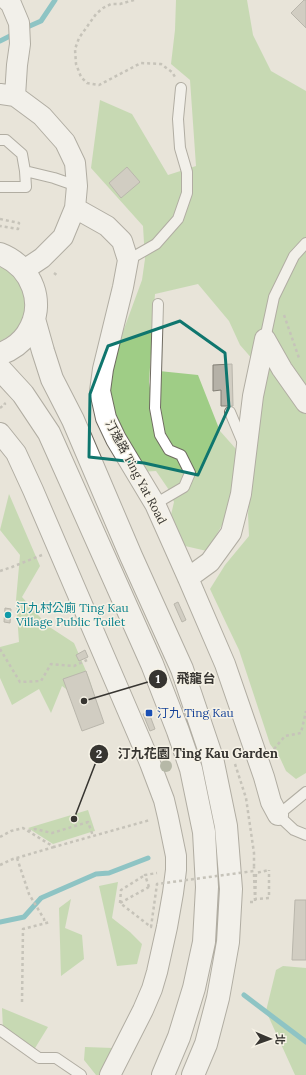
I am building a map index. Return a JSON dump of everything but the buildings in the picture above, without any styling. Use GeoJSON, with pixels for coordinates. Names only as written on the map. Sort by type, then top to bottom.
{"type":"FeatureCollection","features":[{"type":"Feature","properties":{"kind":"main road"},"geometry":{"type":"LineString","coordinates":[[0,254],[13,260],[24,270],[35,291],[36,305],[34,319],[27,334],[16,346],[0,354]]}},
{"type":"Feature","properties":{"kind":"main road"},"geometry":{"type":"LineString","coordinates":[[34,319],[52,379],[73,420],[182,669],[212,758],[226,826],[231,889],[228,942],[218,998],[206,1044],[192,1075]]}},
{"type":"Feature","properties":{"kind":"main road"},"geometry":{"type":"LineString","coordinates":[[0,368],[24,394],[49,433],[152,664],[191,769],[204,832],[207,887],[204,942],[186,1016],[163,1075]]}},
{"type":"Feature","properties":{"kind":"street"},"geometry":{"type":"LineString","coordinates":[[7,0],[11,4],[19,24],[20,44],[17,65],[7,95],[42,116],[66,142],[75,162],[78,186],[75,208],[63,237],[42,258],[24,270]]}},
{"type":"Feature","properties":{"kind":"street","name":"汀逸路 Ting Yat Road"},"geometry":{"type":"LineString","coordinates":[[75,208],[107,226],[122,241],[128,260],[103,370],[100,391],[106,418],[116,439],[156,504],[188,578],[225,664],[264,777],[271,802],[278,816]]}},
{"type":"Feature","properties":{"kind":"street"},"geometry":{"type":"LineString","coordinates":[[265,340],[282,369],[306,403]]}},
{"type":"Feature","properties":{"kind":"street"},"geometry":{"type":"LineString","coordinates":[[188,578],[210,562],[232,533],[241,494],[253,396],[265,340]]}},
{"type":"Feature","properties":{"kind":"street"},"geometry":{"type":"LineString","coordinates":[[0,433],[16,453],[33,490],[150,763],[164,800],[176,856],[173,893],[157,972],[152,989],[110,1075]]}},
{"type":"Feature","properties":{"kind":"lane"},"geometry":{"type":"LineString","coordinates":[[128,260],[156,244],[178,219],[186,193],[187,172],[180,148],[178,119],[181,88]]}},
{"type":"Feature","properties":{"kind":"lane"},"geometry":{"type":"LineString","coordinates":[[0,140],[6,140],[22,154],[26,187],[0,187]]}},
{"type":"Feature","properties":{"kind":"lane"},"geometry":{"type":"LineString","coordinates":[[25,171],[78,186]]}},
{"type":"Feature","properties":{"kind":"lane"},"geometry":{"type":"LineString","coordinates":[[265,340],[274,297],[294,256],[306,244]]}},
{"type":"Feature","properties":{"kind":"lane"},"geometry":{"type":"LineString","coordinates":[[156,504],[184,487],[190,473],[181,454],[170,450],[160,434],[154,408],[158,304]]}},
{"type":"Feature","properties":{"kind":"lane"},"geometry":{"type":"LineString","coordinates":[[230,412],[246,451]]}},
{"type":"Feature","properties":{"kind":"lane"},"geometry":{"type":"LineString","coordinates":[[306,792],[278,816],[294,830],[306,835]]}},
{"type":"Feature","properties":{"kind":"lane"},"geometry":{"type":"LineString","coordinates":[[0,1030],[39,1058],[56,1058],[81,1075]]}},
{"type":"Feature","properties":{"kind":"path"},"geometry":{"type":"LineString","coordinates":[[134,0],[120,4],[111,4],[96,14],[80,38],[75,49],[76,64],[81,77],[86,83],[99,85],[141,63],[152,63],[161,64],[172,72],[181,88]]}},
{"type":"Feature","properties":{"kind":"path"},"geometry":{"type":"LineString","coordinates":[[0,219],[19,223],[18,230],[0,226]]}},
{"type":"Feature","properties":{"kind":"path"},"geometry":{"type":"LineString","coordinates":[[54,273],[58,276]]}},
{"type":"Feature","properties":{"kind":"path"},"geometry":{"type":"LineString","coordinates":[[282,310],[300,363]]}},
{"type":"Feature","properties":{"kind":"path"},"geometry":{"type":"LineString","coordinates":[[0,408],[5,404],[4,402]]}},
{"type":"Feature","properties":{"kind":"path"},"geometry":{"type":"LineString","coordinates":[[0,571],[12,568],[48,552]]}},
{"type":"Feature","properties":{"kind":"path"},"geometry":{"type":"LineString","coordinates":[[0,649],[20,682],[41,681],[51,664],[74,666],[93,658]]}},
{"type":"Feature","properties":{"kind":"path"},"geometry":{"type":"LineString","coordinates":[[273,750],[285,736],[301,733],[306,711]]}},
{"type":"Feature","properties":{"kind":"path"},"geometry":{"type":"LineString","coordinates":[[0,865],[17,858],[54,847],[155,819],[168,817]]}},
{"type":"Feature","properties":{"kind":"path"},"geometry":{"type":"LineString","coordinates":[[28,831],[35,829],[52,832],[88,822],[93,836]]}},
{"type":"Feature","properties":{"kind":"path"},"geometry":{"type":"LineString","coordinates":[[0,837],[11,830],[23,828],[54,847]]}},
{"type":"Feature","properties":{"kind":"path"},"geometry":{"type":"LineString","coordinates":[[17,858],[29,894],[45,923]]}},
{"type":"Feature","properties":{"kind":"path"},"geometry":{"type":"LineString","coordinates":[[120,903],[151,927],[158,884],[254,869],[255,899],[270,898],[269,870],[256,873],[255,902],[245,901]]}},
{"type":"Feature","properties":{"kind":"path"},"geometry":{"type":"LineString","coordinates":[[120,903],[121,890],[144,875]]}},
{"type":"Feature","properties":{"kind":"path"},"geometry":{"type":"LineString","coordinates":[[120,903],[149,887]]}},
{"type":"Feature","properties":{"kind":"path"},"geometry":{"type":"LineString","coordinates":[[22,1002],[23,929],[50,922]]}},
{"type":"Feature","properties":{"kind":"highlighted area"},"geometry":{"type":"Polygon","coordinates":[[[180,321],[225,353],[229,407],[198,475],[144,463],[89,457],[90,394],[108,346],[180,321]]]}},
{"type":"Feature","properties":{"kind":"green space"},"geometry":{"type":"Polygon","coordinates":[[[176,0],[247,0],[253,35],[271,71],[306,91],[306,773],[296,779],[286,771],[280,758],[270,744],[239,650],[210,589],[225,565],[249,536],[248,514],[262,370],[240,345],[229,321],[198,284],[155,294],[149,382],[158,438],[162,425],[159,371],[198,375],[220,431],[236,449],[229,513],[207,551],[185,546],[171,515],[174,502],[169,490],[156,471],[140,472],[135,464],[108,396],[110,367],[142,280],[145,259],[143,226],[91,168],[100,100],[132,114],[168,175],[196,166],[190,80],[171,64],[175,30],[176,0]]]}},
{"type":"Feature","properties":{"kind":"green space"},"geometry":{"type":"Polygon","coordinates":[[[0,267],[15,276],[20,283],[23,290],[26,307],[21,323],[17,329],[12,334],[0,341],[0,267]]]}},
{"type":"Feature","properties":{"kind":"green space"},"geometry":{"type":"Polygon","coordinates":[[[9,494],[40,566],[22,597],[48,626],[74,643],[89,678],[100,714],[62,686],[51,713],[39,689],[12,705],[0,678],[0,647],[19,642],[16,600],[20,555],[0,530],[9,494]]]}},
{"type":"Feature","properties":{"kind":"green space"},"geometry":{"type":"Polygon","coordinates":[[[88,810],[95,831],[53,844],[28,828],[88,810]]]}},
{"type":"Feature","properties":{"kind":"green space"},"geometry":{"type":"Polygon","coordinates":[[[118,882],[112,918],[130,932],[142,944],[137,964],[117,966],[99,886],[118,882]]]}},
{"type":"Feature","properties":{"kind":"green space"},"geometry":{"type":"Polygon","coordinates":[[[71,899],[65,928],[82,935],[84,959],[61,976],[59,908],[71,899]]]}},
{"type":"Feature","properties":{"kind":"green space"},"geometry":{"type":"Polygon","coordinates":[[[283,966],[306,968],[306,1075],[295,1075],[266,1011],[276,970],[283,966]]]}},
{"type":"Feature","properties":{"kind":"green space"},"geometry":{"type":"Polygon","coordinates":[[[2,1008],[48,1027],[32,1053],[3,1029],[2,1008]]]}},
{"type":"Feature","properties":{"kind":"green space"},"geometry":{"type":"Polygon","coordinates":[[[85,1047],[113,1048],[108,1063],[99,1075],[96,1075],[84,1060],[85,1047]]]}},
{"type":"Feature","properties":{"kind":"waterway"},"geometry":{"type":"LineString","coordinates":[[23,29],[41,21],[55,0]]}},
{"type":"Feature","properties":{"kind":"waterway"},"geometry":{"type":"LineString","coordinates":[[0,41],[14,34]]}},
{"type":"Feature","properties":{"kind":"waterway"},"geometry":{"type":"LineString","coordinates":[[0,922],[24,917],[41,898],[96,874],[109,873],[148,858]]}},
{"type":"Feature","properties":{"kind":"waterway"},"geometry":{"type":"LineString","coordinates":[[244,995],[306,1042]]}},
{"type":"Feature","properties":{"kind":"place","name":"汀九村公廁 Ting Kau Village Public Toilet"},"geometry":{"type":"Point","coordinates":[8,615]}},
{"type":"Feature","properties":{"kind":"place","name":"飛龍台"},"geometry":{"type":"Point","coordinates":[84,701]}},
{"type":"Feature","properties":{"kind":"place","name":"汀九 Ting Kau"},"geometry":{"type":"Point","coordinates":[149,713]}},
{"type":"Feature","properties":{"kind":"place","name":"汀九花園 Ting Kau Garden"},"geometry":{"type":"Point","coordinates":[74,819]}}]}
